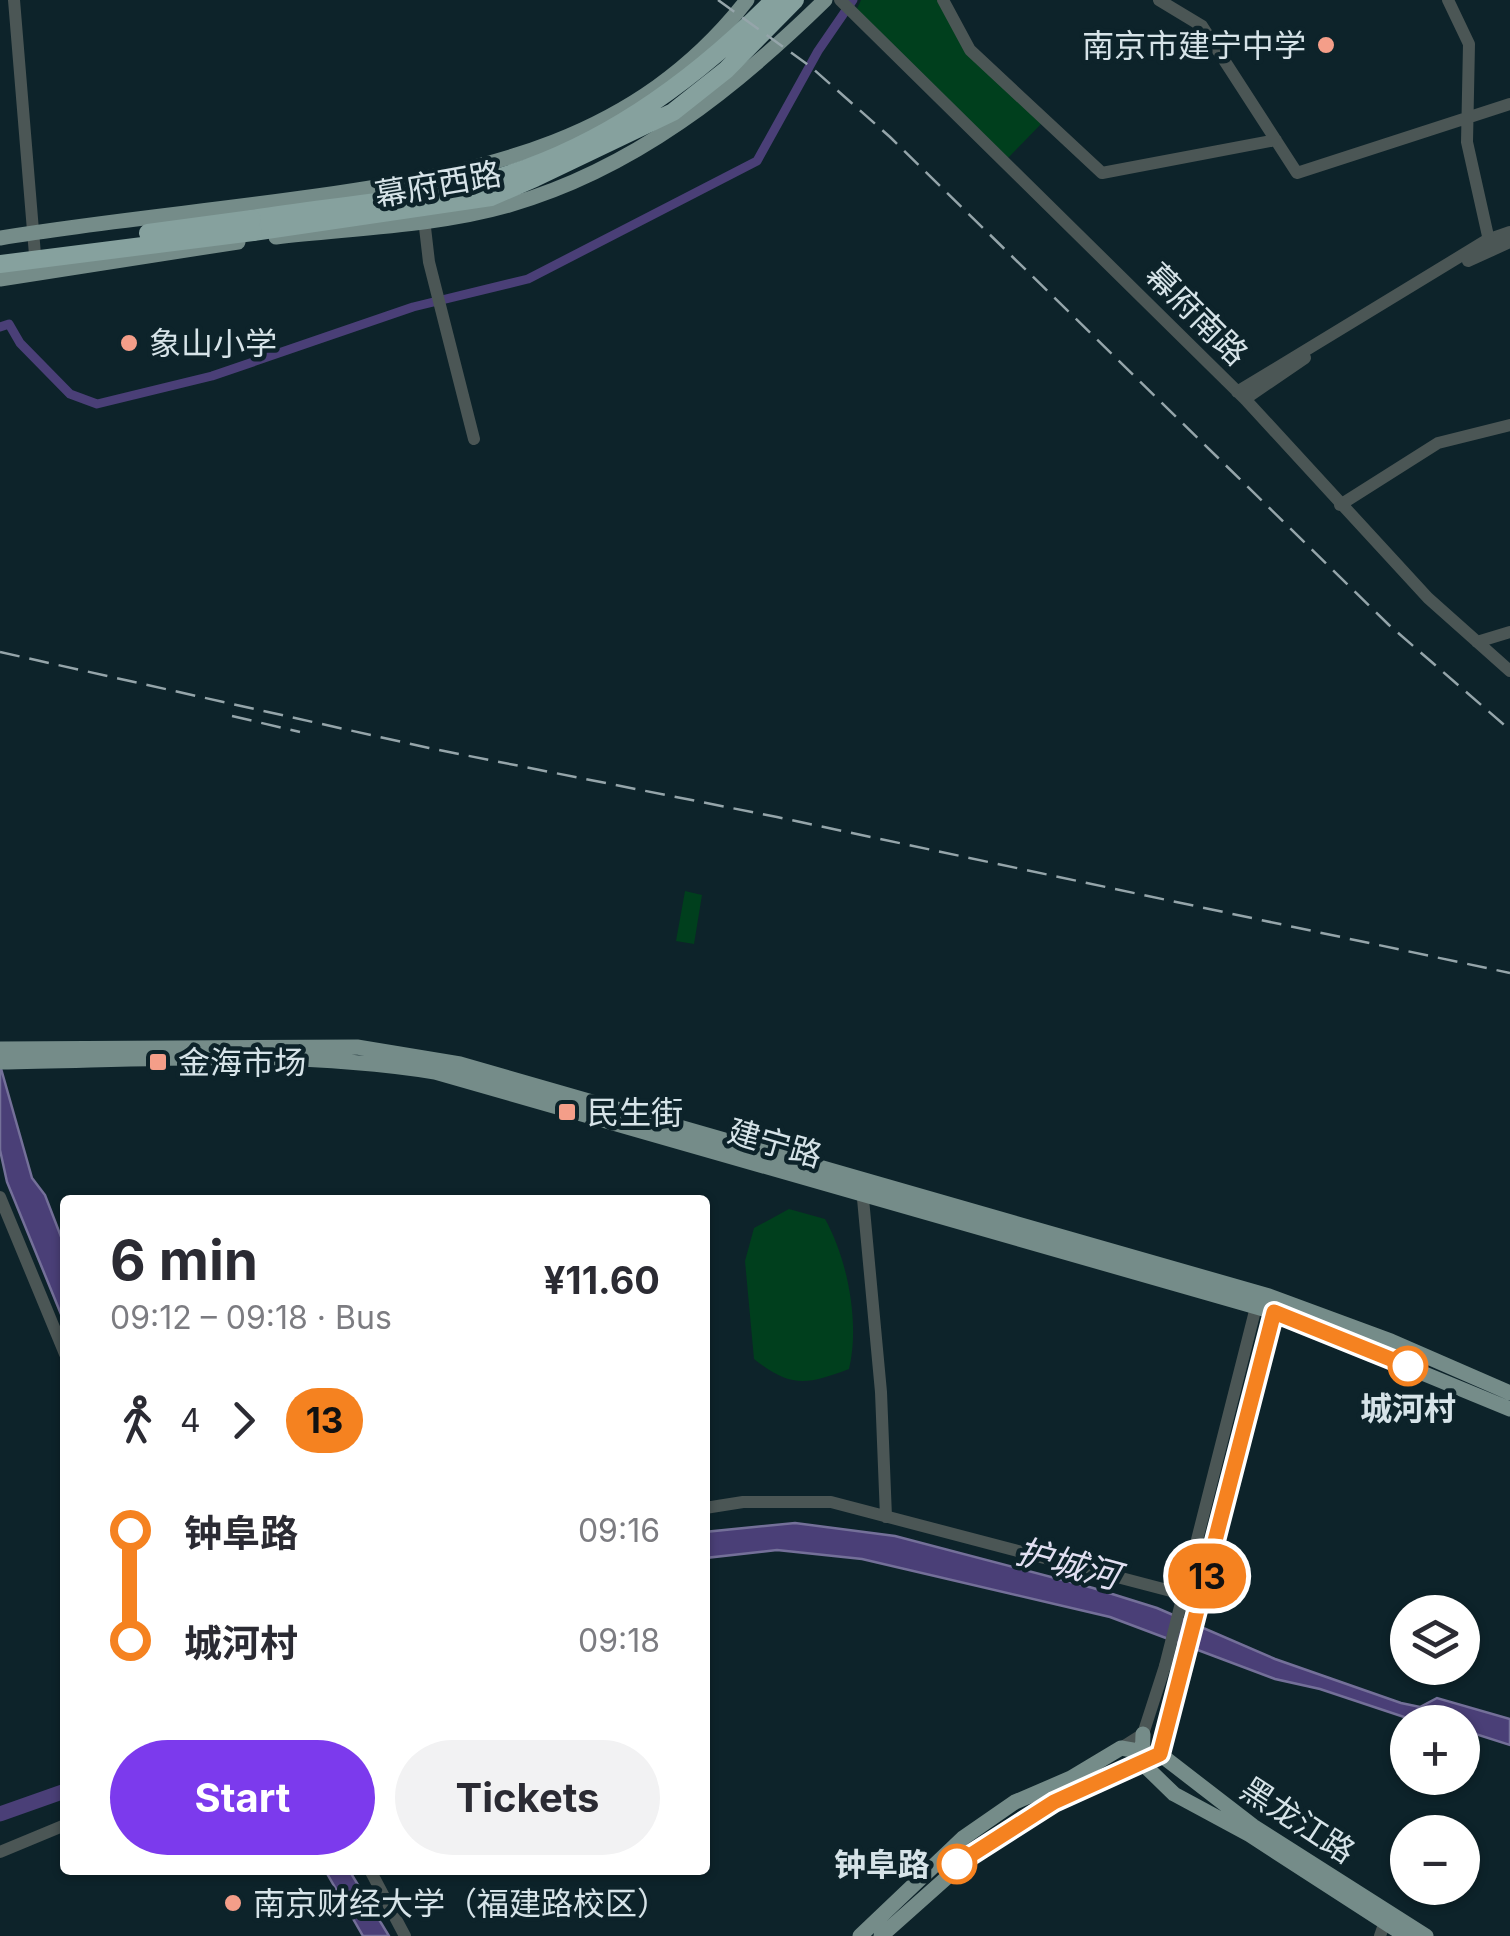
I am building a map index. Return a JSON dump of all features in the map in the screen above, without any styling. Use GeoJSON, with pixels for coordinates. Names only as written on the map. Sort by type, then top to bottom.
{"type":"FeatureCollection","features":[{"type":"Feature","properties":{"kind":"highway","name":"幕府西路"},"geometry":{"type":"LineString","coordinates":[[258,230],[350,204],[482,182],[580,145],[721,64],[774,0]]}},
{"type":"Feature","properties":{"kind":"highway","name":"幕府西路"},"geometry":{"type":"LineString","coordinates":[[0,259],[258,230],[491,196],[594,153],[672,112],[795,0]]}},
{"type":"Feature","properties":{"kind":"highway"},"geometry":{"type":"LineString","coordinates":[[482,182],[520,156]]}},
{"type":"Feature","properties":{"kind":"highway"},"geometry":{"type":"LineString","coordinates":[[303,198],[350,204]]}},
{"type":"Feature","properties":{"kind":"highway"},"geometry":{"type":"LineString","coordinates":[[464,202],[509,205]]}},
{"type":"Feature","properties":{"kind":"main road","name":"幕府西路"},"geometry":{"type":"LineString","coordinates":[[0,238],[303,198],[467,171],[520,156],[610,117],[663,84],[713,44],[747,0]]}},
{"type":"Feature","properties":{"kind":"main road","name":"幕府西路"},"geometry":{"type":"LineString","coordinates":[[0,279],[258,230],[424,219],[509,205],[609,165],[703,110],[759,66],[825,0]]}},
{"type":"Feature","properties":{"kind":"main road"},"geometry":{"type":"LineString","coordinates":[[85,226],[78,249],[93,264]]}},
{"type":"Feature","properties":{"kind":"main road"},"geometry":{"type":"LineString","coordinates":[[0,259],[34,256]]}},
{"type":"Feature","properties":{"kind":"main road","name":"建宁路"},"geometry":{"type":"LineString","coordinates":[[1,1062],[138,1052],[356,1047],[424,1056],[860,1180],[1262,1301],[1510,1393]]}},
{"type":"Feature","properties":{"kind":"main road","name":"建宁路"},"geometry":{"type":"LineString","coordinates":[[0,1049],[354,1061],[434,1072],[864,1198],[1262,1301],[1274,1312],[1510,1409]]}},
{"type":"Feature","properties":{"kind":"main road"},"geometry":{"type":"LineString","coordinates":[[1142,1758],[1143,1734]]}},
{"type":"Feature","properties":{"kind":"main road"},"geometry":{"type":"LineString","coordinates":[[860,1936],[962,1838],[1015,1802],[1071,1778],[1120,1748],[1142,1758]]}},
{"type":"Feature","properties":{"kind":"main road"},"geometry":{"type":"LineString","coordinates":[[881,1936],[980,1848],[1054,1802],[1142,1758],[1160,1754]]}},
{"type":"Feature","properties":{"kind":"main road","name":"黑龙江路"},"geometry":{"type":"LineString","coordinates":[[1160,1754],[1384,1923],[1426,1936]]}},
{"type":"Feature","properties":{"kind":"main road","name":"黑龙江路"},"geometry":{"type":"LineString","coordinates":[[1142,1758],[1174,1794],[1250,1835],[1406,1936]]}},
{"type":"Feature","properties":{"kind":"street"},"geometry":{"type":"LineString","coordinates":[[14,0],[36,273]]}},
{"type":"Feature","properties":{"kind":"street","name":"幕府南路"},"geometry":{"type":"LineString","coordinates":[[840,0],[860,24],[1241,396],[1428,598],[1510,671]]}},
{"type":"Feature","properties":{"kind":"street"},"geometry":{"type":"LineString","coordinates":[[942,0],[970,50],[1102,173],[1276,140]]}},
{"type":"Feature","properties":{"kind":"street"},"geometry":{"type":"LineString","coordinates":[[1159,0],[1202,26],[1297,173],[1510,104]]}},
{"type":"Feature","properties":{"kind":"street"},"geometry":{"type":"LineString","coordinates":[[1448,0],[1469,44],[1466,142],[1491,248]]}},
{"type":"Feature","properties":{"kind":"street"},"geometry":{"type":"LineString","coordinates":[[424,219],[434,284],[474,439]]}},
{"type":"Feature","properties":{"kind":"street"},"geometry":{"type":"LineString","coordinates":[[1241,396],[1454,259],[1510,232]]}},
{"type":"Feature","properties":{"kind":"street"},"geometry":{"type":"LineString","coordinates":[[1241,396],[1358,322],[1491,248],[1510,242]]}},
{"type":"Feature","properties":{"kind":"street"},"geometry":{"type":"LineString","coordinates":[[1340,506],[1438,443],[1510,425]]}},
{"type":"Feature","properties":{"kind":"street"},"geometry":{"type":"LineString","coordinates":[[1477,642],[1510,632]]}},
{"type":"Feature","properties":{"kind":"street"},"geometry":{"type":"LineString","coordinates":[[860,1180],[886,1517]]}},
{"type":"Feature","properties":{"kind":"street"},"geometry":{"type":"LineString","coordinates":[[0,1197],[60,1342]]}},
{"type":"Feature","properties":{"kind":"street"},"geometry":{"type":"LineString","coordinates":[[1120,1748],[1143,1734],[1165,1666],[1262,1301]]}},
{"type":"Feature","properties":{"kind":"street"},"geometry":{"type":"LineString","coordinates":[[1160,1754],[1274,1312]]}},
{"type":"Feature","properties":{"kind":"street"},"geometry":{"type":"LineString","coordinates":[[710,1507],[744,1502],[831,1502],[1183,1595],[1202,1596]]}},
{"type":"Feature","properties":{"kind":"street"},"geometry":{"type":"LineString","coordinates":[[0,1852],[60,1827]]}},
{"type":"Feature","properties":{"kind":"street"},"geometry":{"type":"LineString","coordinates":[[373,1875],[405,1936]]}},
{"type":"Feature","properties":{"kind":"green space"},"geometry":{"type":"Polygon","coordinates":[[[861,0],[937,0],[972,57],[1042,123],[1007,159],[855,13],[861,0]]]}},
{"type":"Feature","properties":{"kind":"green space"},"geometry":{"type":"Polygon","coordinates":[[[685,891],[702,895],[694,944],[676,941],[685,891]]]}},
{"type":"Feature","properties":{"kind":"green space"},"geometry":{"type":"Polygon","coordinates":[[[789,1209],[825,1219],[840,1253],[850,1292],[853,1332],[849,1369],[810,1381],[778,1375],[754,1359],[745,1261],[754,1228],[789,1209]]]}},
{"type":"Feature","properties":{"kind":"shaded area"},"geometry":{"type":"Polygon","coordinates":[[[0,1065],[32,1178],[45,1195],[60,1234],[60,1312],[7,1182],[0,1150],[0,1065]]]}},
{"type":"Feature","properties":{"kind":"shaded area"},"geometry":{"type":"Polygon","coordinates":[[[795,1523],[895,1536],[1157,1608],[1275,1659],[1410,1705],[1390,1705],[1390,1712],[1275,1679],[1110,1617],[862,1559],[777,1550],[710,1557],[710,1532],[795,1523]]]}},
{"type":"Feature","properties":{"kind":"shaded area"},"geometry":{"type":"Polygon","coordinates":[[[1437,1698],[1461,1705],[1424,1705],[1437,1698]]]}},
{"type":"Feature","properties":{"kind":"shaded area"},"geometry":{"type":"Polygon","coordinates":[[[1480,1710],[1510,1719],[1510,1745],[1480,1735],[1480,1710]]]}},
{"type":"Feature","properties":{"kind":"shaded area"},"geometry":{"type":"Polygon","coordinates":[[[328,1875],[352,1875],[389,1936],[363,1936],[328,1875]]]}},
{"type":"Feature","properties":{"kind":"waterway"},"geometry":{"type":"LineString","coordinates":[[0,327],[9,324],[20,343],[70,394],[97,404],[212,376],[413,307],[528,279],[757,161],[818,51],[853,0]]}},
{"type":"Feature","properties":{"kind":"waterway","name":"护城河"},"geometry":{"type":"LineString","coordinates":[[0,1814],[60,1793]]}},
{"type":"Feature","properties":{"kind":"railway"},"geometry":{"type":"LineString","coordinates":[[718,0],[811,67],[890,137],[1389,625],[1510,730]]}},
{"type":"Feature","properties":{"kind":"railway"},"geometry":{"type":"LineString","coordinates":[[0,652],[429,748],[777,817],[1510,973]]}},
{"type":"Feature","properties":{"kind":"railway"},"geometry":{"type":"LineString","coordinates":[[232,716],[300,732]]}},
{"type":"Feature","properties":{"kind":"bus line","name":"13"},"geometry":{"type":"LineString","coordinates":[[957,1864],[1054,1802],[1160,1754],[1274,1312],[1408,1366]]}},
{"type":"Feature","properties":{"kind":"place","name":"南京市建宁中学"},"geometry":{"type":"Point","coordinates":[1326,45]}},
{"type":"Feature","properties":{"kind":"place","name":"象山小学"},"geometry":{"type":"Point","coordinates":[129,343]}},
{"type":"Feature","properties":{"kind":"place","name":"金海市场"},"geometry":{"type":"Point","coordinates":[158,1062]}},
{"type":"Feature","properties":{"kind":"place","name":"民生街"},"geometry":{"type":"Point","coordinates":[567,1112]}},
{"type":"Feature","properties":{"kind":"place","name":"城河村"},"geometry":{"type":"Point","coordinates":[1408,1366]}},
{"type":"Feature","properties":{"kind":"place","name":"钟阜路"},"geometry":{"type":"Point","coordinates":[957,1864]}},
{"type":"Feature","properties":{"kind":"place","name":"南京财经大学（福建路校区）"},"geometry":{"type":"Point","coordinates":[233,1903]}}]}
